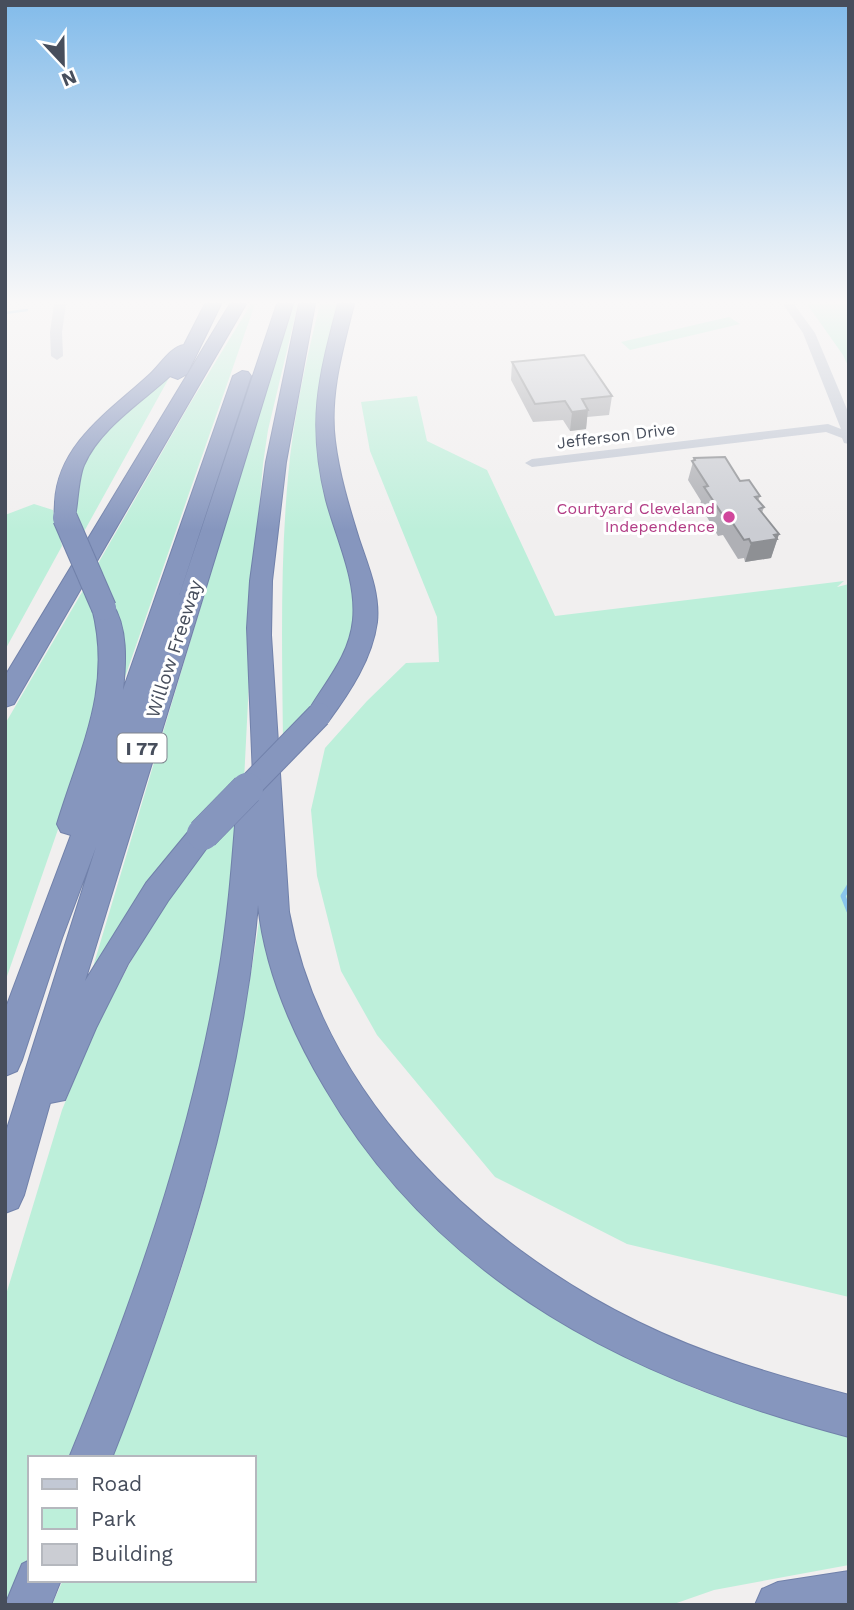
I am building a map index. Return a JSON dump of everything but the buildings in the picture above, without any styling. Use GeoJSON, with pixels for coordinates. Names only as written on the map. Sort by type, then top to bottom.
{"type":"FeatureCollection","features":[{"type":"Feature","properties":{"kind":"highway"},"geometry":{"type":"LineString","coordinates":[[46,938],[73,817],[113,685],[113,636],[104,608],[65,518],[66,484],[76,457],[100,427],[156,379]]}},
{"type":"Feature","properties":{"kind":"highway"},"geometry":{"type":"LineString","coordinates":[[64,597],[77,562],[174,379]]}},
{"type":"Feature","properties":{"kind":"highway"},"geometry":{"type":"LineString","coordinates":[[5,698],[195,379]]}},
{"type":"Feature","properties":{"kind":"highway","name":"Willow Freeway"},"geometry":{"type":"LineString","coordinates":[[5,1060],[46,938],[97,806],[241,379]]}},
{"type":"Feature","properties":{"kind":"highway","name":"Willow Freeway"},"geometry":{"type":"LineString","coordinates":[[5,1195],[105,863],[261,379]]}},
{"type":"Feature","properties":{"kind":"highway"},"geometry":{"type":"LineString","coordinates":[[292,379],[272,477],[258,624],[263,677],[270,866],[283,955],[303,1012],[321,1050],[343,1090],[376,1135],[456,1222],[505,1264],[562,1301],[650,1349],[733,1383],[849,1416]]}},
{"type":"Feature","properties":{"kind":"highway"},"geometry":{"type":"LineString","coordinates":[[5,1208],[59,1073],[104,978],[134,923],[159,887],[203,834],[319,715],[346,675],[364,630],[362,577],[329,470],[324,410],[329,379]]}},
{"type":"Feature","properties":{"kind":"highway"},"geometry":{"type":"LineString","coordinates":[[91,1456],[138,1334],[165,1254],[218,1065],[243,907],[256,729],[263,677]]}},
{"type":"Feature","properties":{"kind":"highway"},"geometry":{"type":"LineString","coordinates":[[27,1605],[37,1582]]}},
{"type":"Feature","properties":{"kind":"highway"},"geometry":{"type":"LineString","coordinates":[[778,1605],[849,1594]]}},
{"type":"Feature","properties":{"kind":"street"},"geometry":{"type":"LineString","coordinates":[[825,379],[845,435]]}},
{"type":"Feature","properties":{"kind":"street","name":"Jefferson Drive"},"geometry":{"type":"LineString","coordinates":[[532,463],[746,438],[800,443],[836,439],[845,435]]}},
{"type":"Feature","properties":{"kind":"green space"},"geometry":{"type":"Polygon","coordinates":[[[168,379],[81,537],[74,518],[82,456],[127,409],[168,379]]]}},
{"type":"Feature","properties":{"kind":"green space"},"geometry":{"type":"Polygon","coordinates":[[[205,379],[229,379],[117,700],[96,567],[205,379]]]}},
{"type":"Feature","properties":{"kind":"green space"},"geometry":{"type":"Polygon","coordinates":[[[269,379],[280,379],[263,464],[256,543],[244,781],[90,977],[269,379]]]}},
{"type":"Feature","properties":{"kind":"green space"},"geometry":{"type":"Polygon","coordinates":[[[303,379],[324,379],[320,395],[356,591],[353,638],[328,691],[283,742],[285,510],[293,433],[303,379]]]}},
{"type":"Feature","properties":{"kind":"green space"},"geometry":{"type":"Polygon","coordinates":[[[417,396],[427,441],[487,470],[555,616],[844,581],[837,587],[849,584],[849,1297],[627,1244],[495,1177],[377,1035],[341,971],[317,876],[311,810],[325,748],[406,663],[439,662],[437,617],[370,451],[361,402],[417,396]]]}},
{"type":"Feature","properties":{"kind":"green space"},"geometry":{"type":"Polygon","coordinates":[[[34,504],[53,510],[62,546],[5,650],[5,515],[34,504]]]}},
{"type":"Feature","properties":{"kind":"green space"},"geometry":{"type":"Polygon","coordinates":[[[85,587],[105,631],[99,699],[63,815],[5,982],[5,724],[85,587]]]}},
{"type":"Feature","properties":{"kind":"green space"},"geometry":{"type":"Polygon","coordinates":[[[240,815],[213,1048],[159,1243],[76,1456],[28,1456],[28,1563],[9,1605],[5,1605],[5,1298],[62,1110],[95,1029],[174,880],[240,815]]]}},
{"type":"Feature","properties":{"kind":"green space"},"geometry":{"type":"Polygon","coordinates":[[[261,907],[301,1044],[574,1328],[698,1390],[849,1436],[849,1565],[714,1590],[671,1605],[52,1605],[62,1582],[256,1582],[256,1456],[113,1456],[170,1304],[195,1226],[223,1117],[247,997],[261,907]]]}},
{"type":"Feature","properties":{"kind":"waterway"},"geometry":{"type":"LineString","coordinates":[[849,886],[843,896],[849,911]]}},
{"type":"Feature","properties":{"kind":"place","name":"Courtyard Cleveland Independence"},"geometry":{"type":"Point","coordinates":[729,517]}}]}
